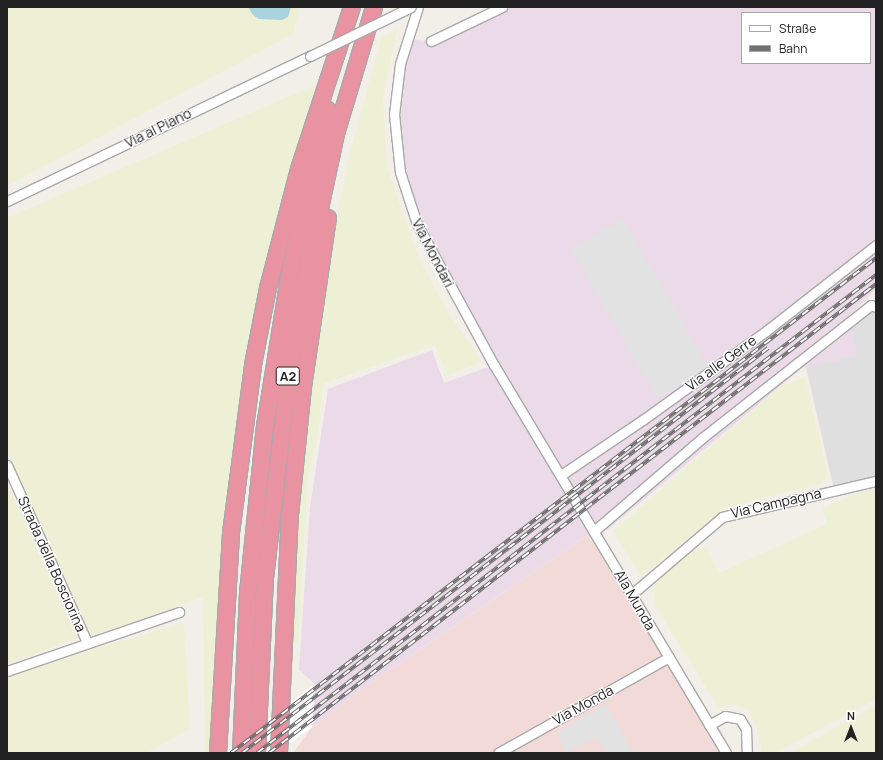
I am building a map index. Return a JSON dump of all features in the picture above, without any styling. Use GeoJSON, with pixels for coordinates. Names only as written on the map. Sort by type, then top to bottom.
{"type":"FeatureCollection","features":[{"type":"Feature","properties":{"kind":"highway","name":"A2"},"geometry":{"type":"LineString","coordinates":[[218,753],[230,533],[253,365],[268,288],[296,177],[353,7]]}},
{"type":"Feature","properties":{"kind":"highway","name":"A2"},"geometry":{"type":"LineString","coordinates":[[241,753],[249,580],[269,394],[300,222],[353,7]]}},
{"type":"Feature","properties":{"kind":"highway","name":"A2"},"geometry":{"type":"LineString","coordinates":[[258,753],[265,578],[289,370],[306,274],[336,134],[374,7]]}},
{"type":"Feature","properties":{"kind":"highway","name":"A2"},"geometry":{"type":"LineString","coordinates":[[279,753],[287,563],[303,387],[336,175],[362,70],[381,7]]}},
{"type":"Feature","properties":{"kind":"street","name":"Via al Piano"},"geometry":{"type":"LineString","coordinates":[[7,201],[412,7]]}},
{"type":"Feature","properties":{"kind":"street","name":"Via Mondari"},"geometry":{"type":"LineString","coordinates":[[418,7],[403,51],[395,95],[395,136],[405,190],[432,255],[494,365],[561,475]]}},
{"type":"Feature","properties":{"kind":"street"},"geometry":{"type":"LineString","coordinates":[[431,41],[502,7]]}},
{"type":"Feature","properties":{"kind":"street","name":"Via alle Gerre"},"geometry":{"type":"LineString","coordinates":[[561,475],[644,419],[760,336],[876,245]]}},
{"type":"Feature","properties":{"kind":"street"},"geometry":{"type":"LineString","coordinates":[[594,532],[702,438],[871,305],[876,307]]}},
{"type":"Feature","properties":{"kind":"street","name":"Strada della Bosciorina"},"geometry":{"type":"LineString","coordinates":[[7,465],[87,642]]}},
{"type":"Feature","properties":{"kind":"street","name":"Ala Munda"},"geometry":{"type":"LineString","coordinates":[[561,475],[726,753]]}},
{"type":"Feature","properties":{"kind":"street","name":"Via Campagna"},"geometry":{"type":"LineString","coordinates":[[632,594],[722,517],[876,481]]}},
{"type":"Feature","properties":{"kind":"street"},"geometry":{"type":"LineString","coordinates":[[7,671],[87,642],[179,612]]}},
{"type":"Feature","properties":{"kind":"street","name":"Via Monda"},"geometry":{"type":"LineString","coordinates":[[498,753],[669,657]]}},
{"type":"Feature","properties":{"kind":"street"},"geometry":{"type":"LineString","coordinates":[[709,725],[726,716],[740,719],[746,729],[747,753]]}},
{"type":"Feature","properties":{"kind":"shaded area"},"geometry":{"type":"Polygon","coordinates":[[[502,7],[876,7],[876,289],[849,316],[857,356],[801,369],[607,530],[594,531],[582,539],[368,685],[312,727],[315,684],[299,670],[310,507],[328,389],[432,350],[444,383],[494,365],[417,224],[395,136],[406,39],[431,41],[502,7]]]}},
{"type":"Feature","properties":{"kind":"shaded area"},"geometry":{"type":"Polygon","coordinates":[[[623,219],[710,369],[658,399],[571,249],[623,219]]]}},
{"type":"Feature","properties":{"kind":"shaded area"},"geometry":{"type":"Polygon","coordinates":[[[876,307],[876,481],[834,490],[804,358],[876,307]]]}},
{"type":"Feature","properties":{"kind":"shaded area"},"geometry":{"type":"Polygon","coordinates":[[[594,531],[726,753],[293,753],[312,727],[368,685],[594,531]]]}},
{"type":"Feature","properties":{"kind":"shaded area"},"geometry":{"type":"Polygon","coordinates":[[[606,704],[633,753],[606,753],[597,737],[566,753],[557,733],[606,704]]]}},
{"type":"Feature","properties":{"kind":"green space"},"geometry":{"type":"Polygon","coordinates":[[[7,7],[300,7],[293,34],[7,186],[7,7]]]}},
{"type":"Feature","properties":{"kind":"green space"},"geometry":{"type":"Polygon","coordinates":[[[397,30],[383,98],[387,167],[418,256],[447,311],[483,362],[448,375],[434,345],[323,384],[318,435],[308,476],[298,643],[291,645],[296,525],[307,427],[335,226],[349,156],[382,36],[397,30]]]}},
{"type":"Feature","properties":{"kind":"green space"},"geometry":{"type":"Polygon","coordinates":[[[315,85],[282,207],[247,356],[225,507],[217,623],[212,752],[205,752],[203,597],[89,637],[7,451],[7,218],[315,85]]]}},
{"type":"Feature","properties":{"kind":"green space"},"geometry":{"type":"Polygon","coordinates":[[[805,377],[828,475],[821,484],[724,508],[641,576],[613,531],[781,386],[805,377]]]}},
{"type":"Feature","properties":{"kind":"green space"},"geometry":{"type":"Polygon","coordinates":[[[7,484],[77,638],[7,664],[7,484]]]}},
{"type":"Feature","properties":{"kind":"green space"},"geometry":{"type":"Polygon","coordinates":[[[876,486],[876,699],[775,753],[762,753],[758,731],[749,711],[735,704],[718,707],[655,605],[653,585],[687,556],[706,546],[719,573],[827,524],[822,508],[876,486]]]}},
{"type":"Feature","properties":{"kind":"green space"},"geometry":{"type":"Polygon","coordinates":[[[184,623],[190,729],[147,753],[7,753],[7,674],[184,623]]]}},
{"type":"Feature","properties":{"kind":"green space"},"geometry":{"type":"Polygon","coordinates":[[[876,705],[876,753],[790,753],[876,705]]]}},
{"type":"Feature","properties":{"kind":"water"},"geometry":{"type":"Polygon","coordinates":[[[248,7],[291,7],[288,17],[282,20],[259,19],[253,15],[248,7]]]}},
{"type":"Feature","properties":{"kind":"pier"},"geometry":{"type":"Polygon","coordinates":[[[315,684],[312,727],[277,753],[222,753],[315,684]]]}},
{"type":"Feature","properties":{"kind":"railway"},"geometry":{"type":"LineString","coordinates":[[231,753],[876,258]]}},
{"type":"Feature","properties":{"kind":"railway"},"geometry":{"type":"LineString","coordinates":[[257,753],[876,275]]}},
{"type":"Feature","properties":{"kind":"railway"},"geometry":{"type":"LineString","coordinates":[[269,753],[876,284]]}},
{"type":"Feature","properties":{"kind":"railway"},"geometry":{"type":"LineString","coordinates":[[242,753],[768,348]]}}]}
